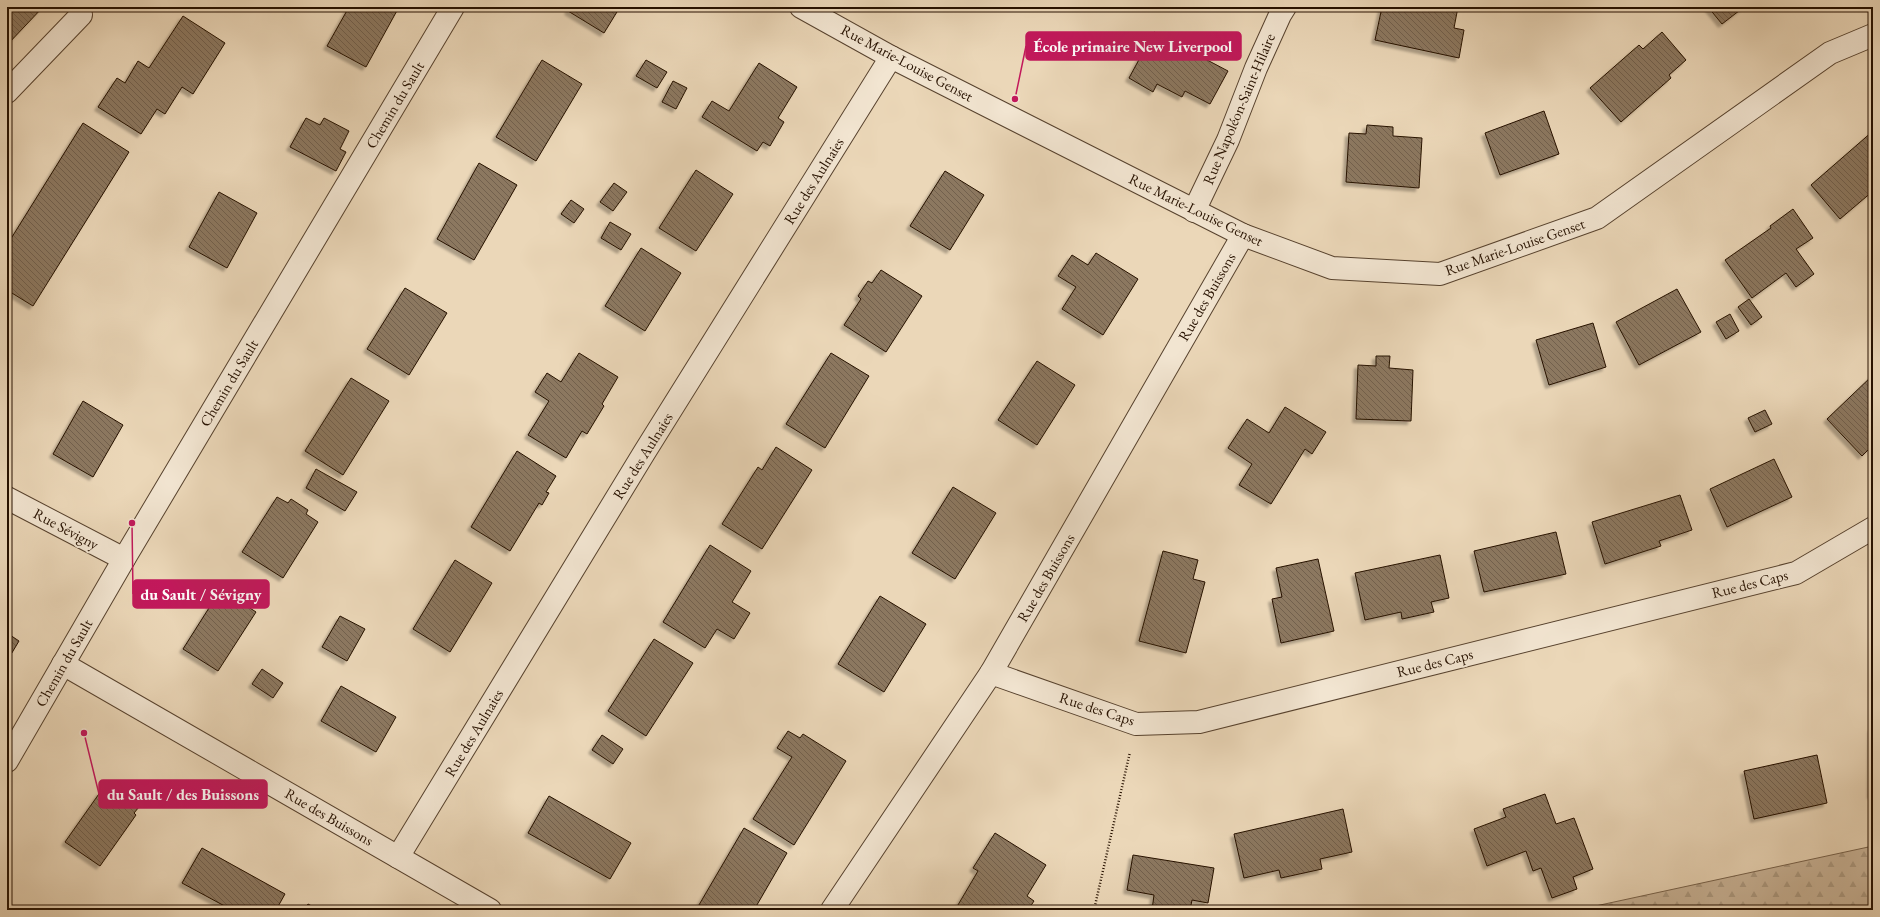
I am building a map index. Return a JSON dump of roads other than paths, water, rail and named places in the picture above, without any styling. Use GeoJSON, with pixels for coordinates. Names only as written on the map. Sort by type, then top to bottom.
{"type":"FeatureCollection","features":[{"type":"Feature","properties":{"kind":"street","name":"Chemin du Sault"},"geometry":{"type":"LineString","coordinates":[[7,761],[124,559],[453,7]]}},
{"type":"Feature","properties":{"kind":"street","name":"Rue Marie-Louise Genset"},"geometry":{"type":"LineString","coordinates":[[801,7],[891,57],[1243,235],[1332,268],[1440,274],[1597,218],[1830,53],[1873,35]]}},
{"type":"Feature","properties":{"kind":"street","name":"Rue Napoléon-Saint-Hilaire"},"geometry":{"type":"LineString","coordinates":[[1194,211],[1228,140],[1256,68],[1285,7]]}},
{"type":"Feature","properties":{"kind":"street"},"geometry":{"type":"LineString","coordinates":[[7,92],[80,15]]}},
{"type":"Feature","properties":{"kind":"street","name":"Rue des Aulnaies"},"geometry":{"type":"LineString","coordinates":[[398,857],[644,453],[891,57]]}},
{"type":"Feature","properties":{"kind":"street","name":"Rue des Buissons"},"geometry":{"type":"LineString","coordinates":[[832,910],[991,673],[1243,235]]}},
{"type":"Feature","properties":{"kind":"street","name":"Rue Sévigny"},"geometry":{"type":"LineString","coordinates":[[7,498],[124,559]]}},
{"type":"Feature","properties":{"kind":"street","name":"Rue des Caps"},"geometry":{"type":"LineString","coordinates":[[991,673],[1136,724],[1199,722],[1796,573],[1873,528]]}},
{"type":"Feature","properties":{"kind":"street","name":"Rue des Buissons"},"geometry":{"type":"LineString","coordinates":[[63,664],[490,910]]}},
{"type":"Feature","properties":{"kind":"place","name":"École primaire New Liverpool"},"geometry":{"type":"Point","coordinates":[1015,99]}},
{"type":"Feature","properties":{"kind":"place","name":"du Sault / Sévigny"},"geometry":{"type":"Point","coordinates":[132,523]}},
{"type":"Feature","properties":{"kind":"place","name":"du Sault / des Buissons"},"geometry":{"type":"Point","coordinates":[84,733]}}]}
